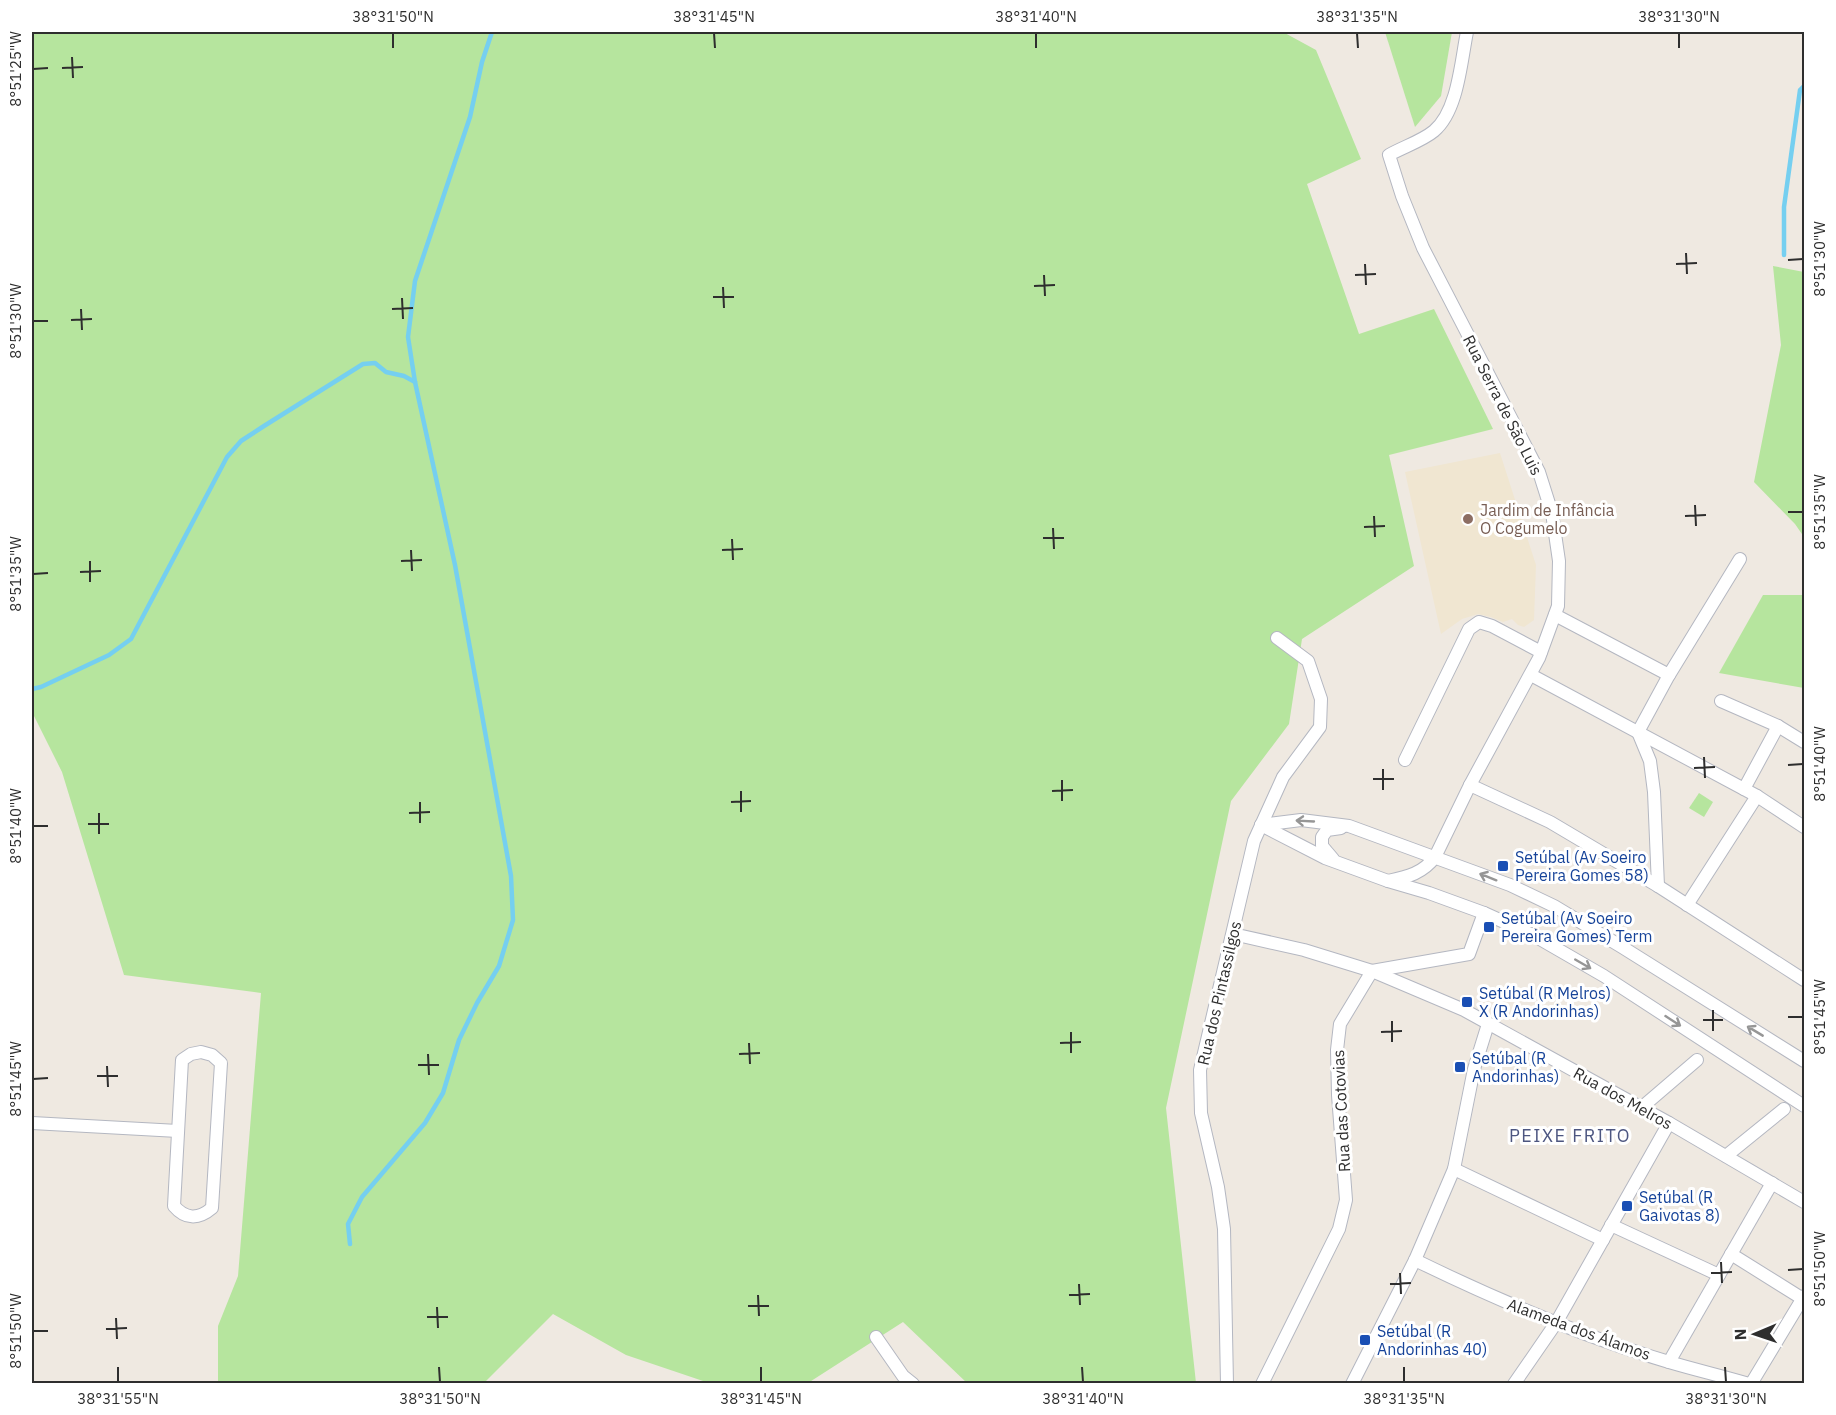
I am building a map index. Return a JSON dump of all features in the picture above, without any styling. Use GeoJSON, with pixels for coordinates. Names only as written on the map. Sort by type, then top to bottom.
{"type":"FeatureCollection","features":[{"type":"Feature","properties":{"kind":"street","name":"Rua Serra de São Luis"},"geometry":{"type":"LineString","coordinates":[[1435,857],[1470,785],[1531,675],[1558,606],[1559,561],[1552,513],[1539,472],[1423,248],[1402,196],[1389,155],[1433,132],[1444,121],[1452,104],[1467,32]]}},
{"type":"Feature","properties":{"kind":"street"},"geometry":{"type":"LineString","coordinates":[[1638,732],[1669,675],[1740,560]]}},
{"type":"Feature","properties":{"kind":"street"},"geometry":{"type":"LineString","coordinates":[[1555,615],[1669,675]]}},
{"type":"Feature","properties":{"kind":"street"},"geometry":{"type":"LineString","coordinates":[[1405,760],[1469,629],[1479,622],[1492,626],[1541,652]]}},
{"type":"Feature","properties":{"kind":"street","name":"Rua dos Pintassilgos"},"geometry":{"type":"LineString","coordinates":[[1228,1381],[1224,1229],[1218,1187],[1201,1113],[1200,1070],[1254,841],[1282,777],[1320,726],[1321,699],[1308,661],[1278,638]]}},
{"type":"Feature","properties":{"kind":"street"},"geometry":{"type":"LineString","coordinates":[[1531,675],[1758,796],[1804,827]]}},
{"type":"Feature","properties":{"kind":"street"},"geometry":{"type":"LineString","coordinates":[[1721,701],[1778,726],[1804,742]]}},
{"type":"Feature","properties":{"kind":"street"},"geometry":{"type":"LineString","coordinates":[[1744,789],[1778,726]]}},
{"type":"Feature","properties":{"kind":"street"},"geometry":{"type":"LineString","coordinates":[[1638,732],[1650,761],[1654,792],[1658,886]]}},
{"type":"Feature","properties":{"kind":"street"},"geometry":{"type":"LineString","coordinates":[[1470,785],[1550,822],[1658,886],[1804,980]]}},
{"type":"Feature","properties":{"kind":"street"},"geometry":{"type":"LineString","coordinates":[[1687,905],[1758,796]]}},
{"type":"Feature","properties":{"kind":"street"},"geometry":{"type":"LineString","coordinates":[[1261,825],[1301,820],[1349,826],[1510,885],[1554,906],[1804,1061]]}},
{"type":"Feature","properties":{"kind":"street"},"geometry":{"type":"LineString","coordinates":[[1261,825],[1336,862],[1388,881],[1429,892],[1533,935],[1604,976],[1804,1106]]}},
{"type":"Feature","properties":{"kind":"street"},"geometry":{"type":"LineString","coordinates":[[1336,862],[1322,846],[1322,837],[1328,830],[1349,826]]}},
{"type":"Feature","properties":{"kind":"street"},"geometry":{"type":"LineString","coordinates":[[1388,881],[1408,877],[1421,871],[1435,857]]}},
{"type":"Feature","properties":{"kind":"street"},"geometry":{"type":"LineString","coordinates":[[1371,971],[1469,954],[1484,913]]}},
{"type":"Feature","properties":{"kind":"street","name":"Rua dos Melros"},"geometry":{"type":"LineString","coordinates":[[1233,934],[1304,950],[1371,971],[1464,1010],[1669,1123],[1804,1202]]}},
{"type":"Feature","properties":{"kind":"street","name":"Rua das Cotovias"},"geometry":{"type":"LineString","coordinates":[[1262,1383],[1339,1229],[1346,1200],[1337,1061],[1340,1024],[1371,971]]}},
{"type":"Feature","properties":{"kind":"street"},"geometry":{"type":"LineString","coordinates":[[1352,1383],[1415,1260],[1454,1168],[1474,1069],[1488,1024]]}},
{"type":"Feature","properties":{"kind":"street"},"geometry":{"type":"LineString","coordinates":[[196,1052],[212,1055],[220,1063],[212,1208],[192,1217],[184,1216],[174,1206],[178,1131],[182,1060],[196,1052]]}},
{"type":"Feature","properties":{"kind":"street"},"geometry":{"type":"LineString","coordinates":[[1641,1108],[1697,1060]]}},
{"type":"Feature","properties":{"kind":"street"},"geometry":{"type":"LineString","coordinates":[[1726,1156],[1784,1109]]}},
{"type":"Feature","properties":{"kind":"street"},"geometry":{"type":"LineString","coordinates":[[32,1123],[178,1131]]}},
{"type":"Feature","properties":{"kind":"street"},"geometry":{"type":"LineString","coordinates":[[1514,1383],[1556,1323],[1669,1123]]}},
{"type":"Feature","properties":{"kind":"street"},"geometry":{"type":"LineString","coordinates":[[1454,1168],[1603,1240]]}},
{"type":"Feature","properties":{"kind":"street"},"geometry":{"type":"LineString","coordinates":[[1669,1362],[1772,1183]]}},
{"type":"Feature","properties":{"kind":"street"},"geometry":{"type":"LineString","coordinates":[[1611,1225],[1719,1275]]}},
{"type":"Feature","properties":{"kind":"street"},"geometry":{"type":"LineString","coordinates":[[1731,1254],[1803,1302],[1750,1383]]}},
{"type":"Feature","properties":{"kind":"street","name":"Alameda dos Álamos"},"geometry":{"type":"LineString","coordinates":[[1415,1260],[1484,1293],[1556,1323],[1669,1362],[1750,1383]]}},
{"type":"Feature","properties":{"kind":"street"},"geometry":{"type":"LineString","coordinates":[[876,1336],[903,1376],[913,1383]]}},
{"type":"Feature","properties":{"kind":"shaded area","name":"Jardim de Infância O Cogumelo"},"geometry":{"type":"Polygon","coordinates":[[[1500,453],[1536,565],[1534,620],[1524,627],[1512,619],[1503,622],[1478,614],[1462,619],[1441,634],[1405,472],[1500,453]]]}},
{"type":"Feature","properties":{"kind":"green space"},"geometry":{"type":"Polygon","coordinates":[[[32,32],[1283,32],[1316,50],[1361,159],[1307,184],[1359,334],[1434,309],[1493,429],[1389,455],[1414,566],[1302,639],[1289,724],[1231,801],[1166,1108],[1196,1383],[967,1383],[903,1322],[808,1383],[709,1383],[626,1355],[553,1314],[484,1383],[218,1383],[218,1326],[238,1276],[261,993],[124,975],[62,772],[32,712],[32,32]]]}},
{"type":"Feature","properties":{"kind":"green space"},"geometry":{"type":"Polygon","coordinates":[[[1385,32],[1452,32],[1441,96],[1415,127],[1385,32]]]}},
{"type":"Feature","properties":{"kind":"green space"},"geometry":{"type":"Polygon","coordinates":[[[1773,266],[1804,272],[1804,537],[1795,524],[1754,482],[1781,345],[1773,266]]]}},
{"type":"Feature","properties":{"kind":"green space"},"geometry":{"type":"Polygon","coordinates":[[[1763,595],[1804,595],[1804,688],[1719,673],[1763,595]]]}},
{"type":"Feature","properties":{"kind":"green space"},"geometry":{"type":"Polygon","coordinates":[[[1699,793],[1713,802],[1704,817],[1689,808],[1699,793]]]}},
{"type":"Feature","properties":{"kind":"waterway"},"geometry":{"type":"LineString","coordinates":[[350,1244],[348,1224],[362,1197],[425,1123],[443,1093],[459,1040],[499,966],[513,920],[511,876],[455,565],[415,382],[408,337],[415,281],[470,117],[482,62],[492,32]]}},
{"type":"Feature","properties":{"kind":"waterway"},"geometry":{"type":"LineString","coordinates":[[1784,255],[1784,207],[1800,90],[1804,86]]}},
{"type":"Feature","properties":{"kind":"waterway"},"geometry":{"type":"LineString","coordinates":[[32,689],[41,687],[109,655],[131,639],[227,457],[241,441],[363,364],[375,363],[386,372],[404,376],[415,382]]}},
{"type":"Feature","properties":{"kind":"place","name":"Jardim de Infância O Cogumelo"},"geometry":{"type":"Point","coordinates":[1468,519]}},
{"type":"Feature","properties":{"kind":"place","name":"Setúbal (Av Soeiro Pereira Gomes 58)"},"geometry":{"type":"Point","coordinates":[1503,866]}},
{"type":"Feature","properties":{"kind":"place","name":"Setúbal (Av Soeiro Pereira Gomes) Term"},"geometry":{"type":"Point","coordinates":[1489,927]}},
{"type":"Feature","properties":{"kind":"place","name":"Setúbal (R Melros) X (R Andorinhas)"},"geometry":{"type":"Point","coordinates":[1467,1002]}},
{"type":"Feature","properties":{"kind":"place","name":"Setúbal (R Andorinhas)"},"geometry":{"type":"Point","coordinates":[1460,1067]}},
{"type":"Feature","properties":{"kind":"place","name":"Setúbal (R Gaivotas 8)"},"geometry":{"type":"Point","coordinates":[1627,1206]}},
{"type":"Feature","properties":{"kind":"place","name":"Setúbal (R Andorinhas 40)"},"geometry":{"type":"Point","coordinates":[1365,1340]}},
{"type":"Feature","properties":{"kind":"district","name":"PEIXE FRITO"},"geometry":{"type":"Point","coordinates":[1570,1136]}}]}
